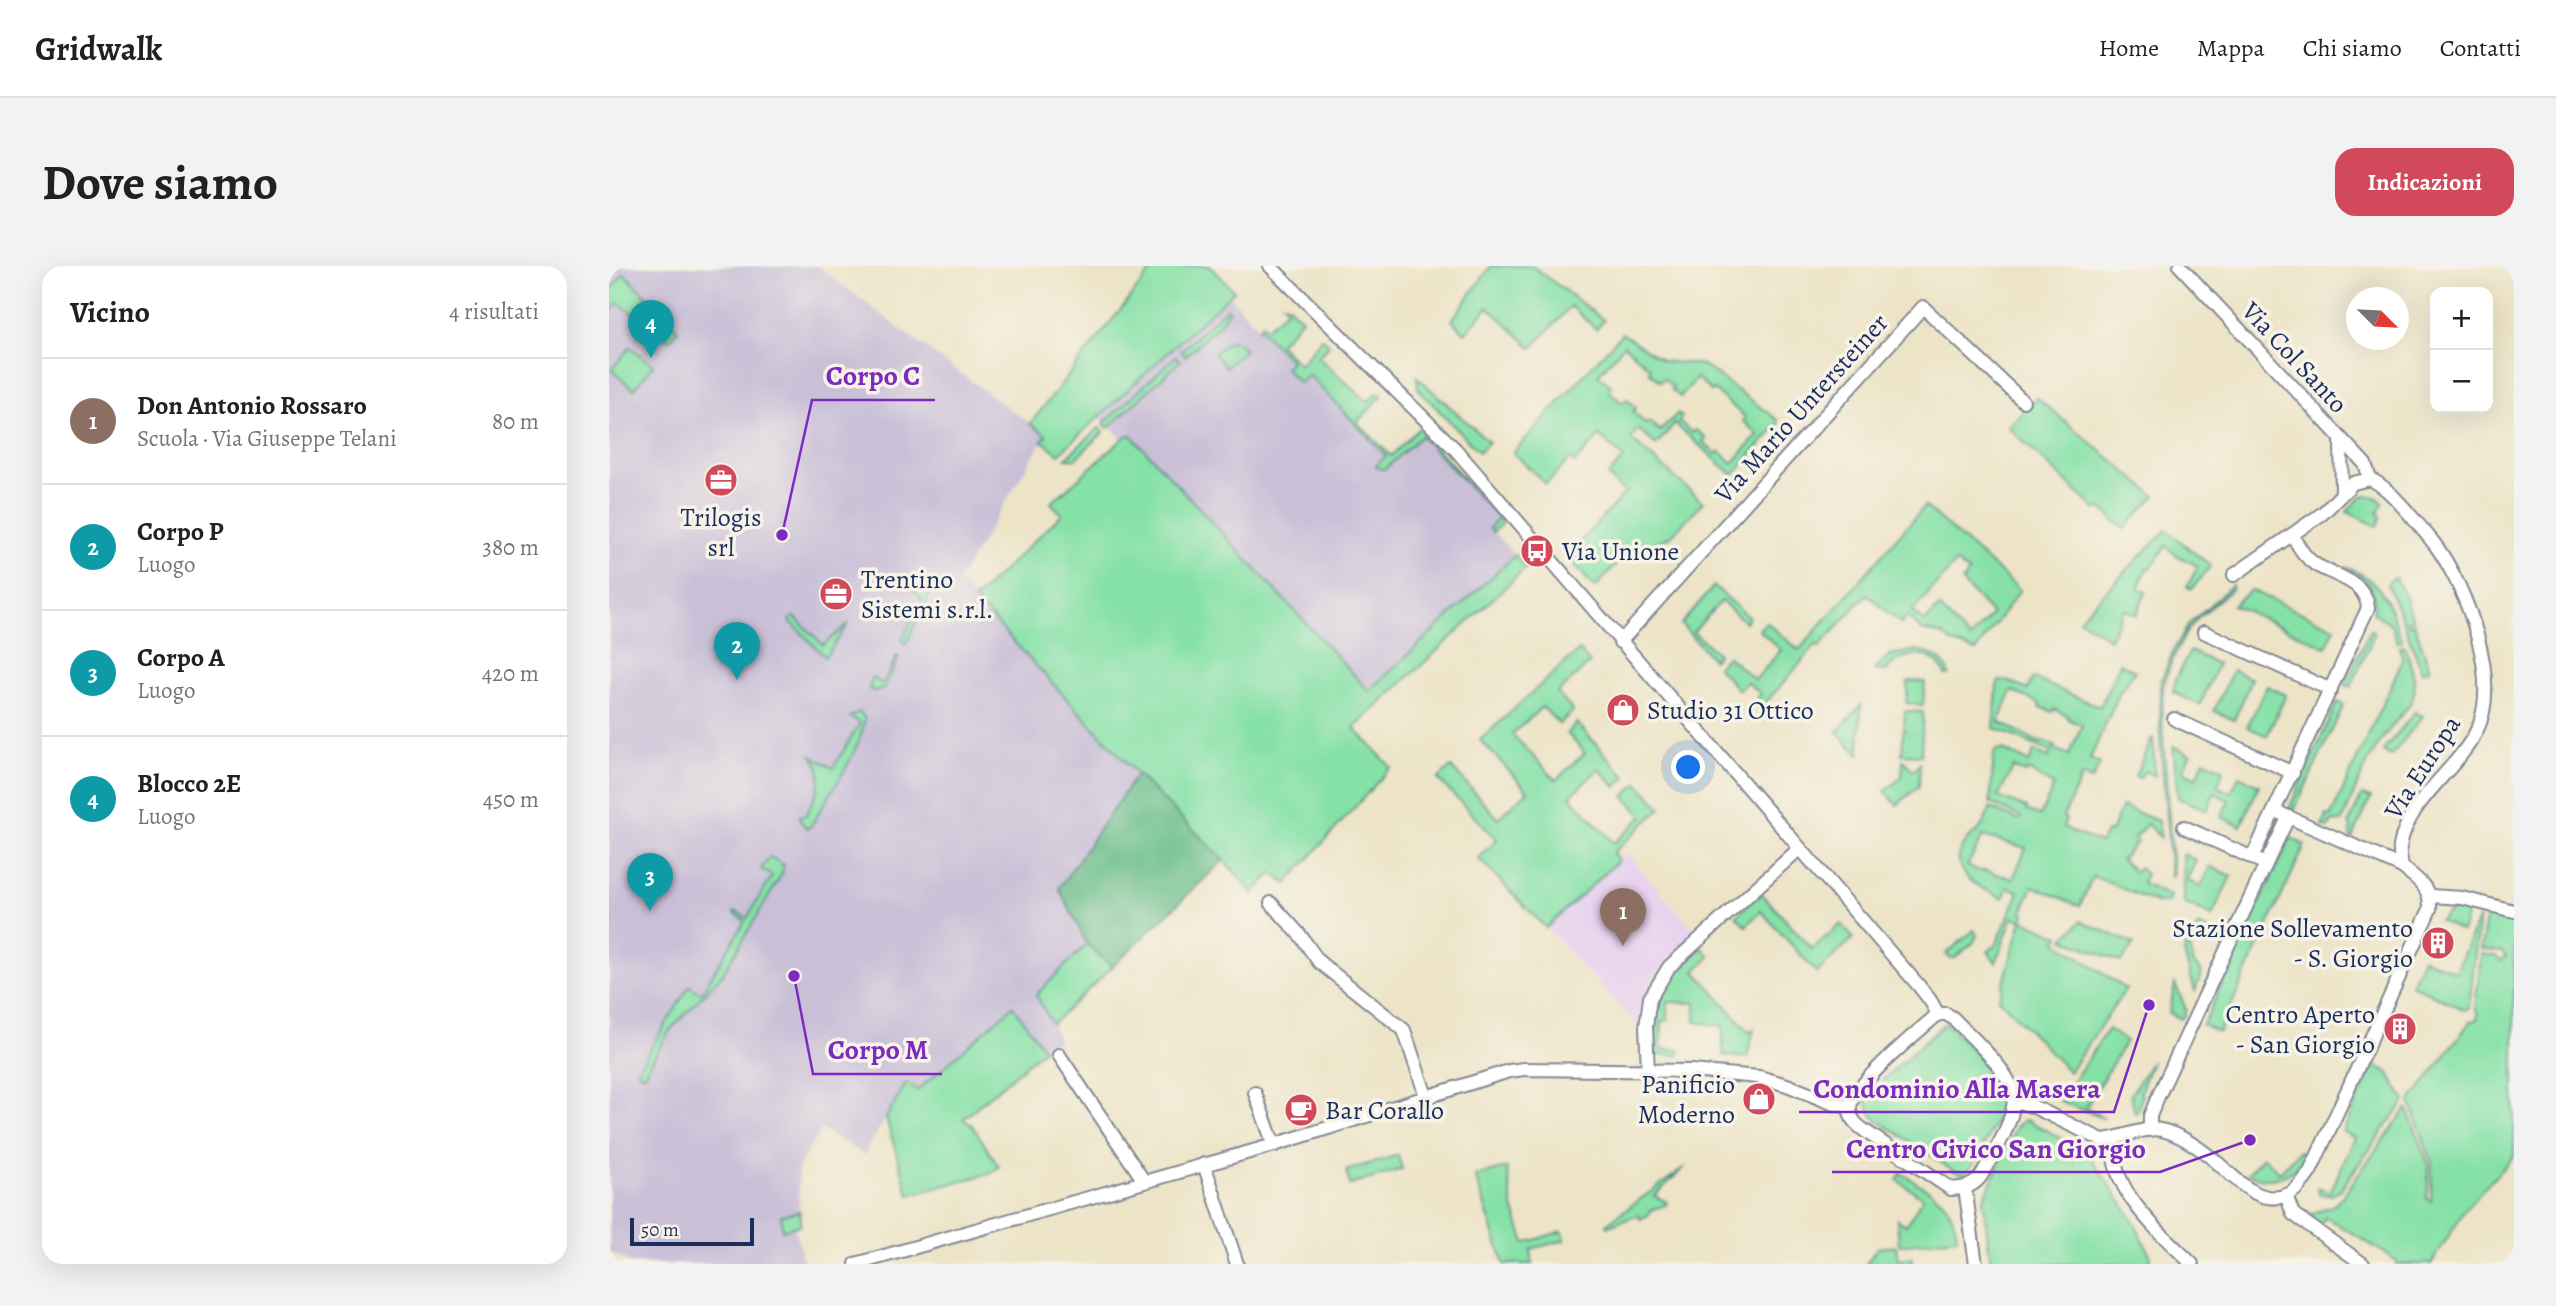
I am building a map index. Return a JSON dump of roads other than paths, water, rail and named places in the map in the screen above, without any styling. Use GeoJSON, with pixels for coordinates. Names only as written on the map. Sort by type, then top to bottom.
{"type":"FeatureCollection","features":[{"type":"Feature","properties":{"kind":"street"},"geometry":{"type":"LineString","coordinates":[[1270,266],[1456,450],[1925,993],[1938,1014]]}},
{"type":"Feature","properties":{"kind":"street","name":"Via Col Santo"},"geometry":{"type":"LineString","coordinates":[[2180,266],[2341,442],[2342,493]]}},
{"type":"Feature","properties":{"kind":"street","name":"Via Mario Untersteiner"},"geometry":{"type":"LineString","coordinates":[[1620,642],[1923,307],[2023,401]]}},
{"type":"Feature","properties":{"kind":"street","name":"Via Europa"},"geometry":{"type":"LineString","coordinates":[[2341,442],[2365,464],[2370,479],[2379,483],[2419,524],[2437,547],[2451,571],[2473,624],[2485,677],[2484,710],[2476,733],[2419,805],[2399,848],[2402,867]]}},
{"type":"Feature","properties":{"kind":"street"},"geometry":{"type":"LineString","coordinates":[[2234,575],[2323,513],[2353,483],[2370,479]]}},
{"type":"Feature","properties":{"kind":"street"},"geometry":{"type":"LineString","coordinates":[[2252,858],[2366,614],[2368,601],[2362,591],[2348,579],[2307,558],[2300,551],[2293,535]]}},
{"type":"Feature","properties":{"kind":"street"},"geometry":{"type":"LineString","coordinates":[[2204,632],[2331,690]]}},
{"type":"Feature","properties":{"kind":"street"},"geometry":{"type":"LineString","coordinates":[[2174,719],[2293,773]]}},
{"type":"Feature","properties":{"kind":"street"},"geometry":{"type":"LineString","coordinates":[[2014,1100],[2102,1140],[2159,1129],[2185,1139],[2252,1192],[2266,1196],[2288,1194],[2310,1172],[2430,909],[2431,896],[2424,886],[2402,867],[2275,811]]}},
{"type":"Feature","properties":{"kind":"street"},"geometry":{"type":"LineString","coordinates":[[2150,1130],[2150,1116],[2288,818]]}},
{"type":"Feature","properties":{"kind":"street"},"geometry":{"type":"LineString","coordinates":[[2184,827],[2252,858],[2263,870]]}},
{"type":"Feature","properties":{"kind":"street"},"geometry":{"type":"LineString","coordinates":[[1648,1071],[1646,1027],[1650,998],[1669,967],[1798,849]]}},
{"type":"Feature","properties":{"kind":"street"},"geometry":{"type":"LineString","coordinates":[[2431,896],[2462,898],[2514,911]]}},
{"type":"Feature","properties":{"kind":"street"},"geometry":{"type":"LineString","coordinates":[[1271,903],[1300,934],[1319,962],[1404,1030],[1426,1097]]}},
{"type":"Feature","properties":{"kind":"street"},"geometry":{"type":"LineString","coordinates":[[1938,1014],[1953,1018],[2002,1072],[2012,1087],[2014,1100],[2007,1123],[1981,1176],[1965,1188],[1951,1189],[1857,1125],[1851,1117],[1850,1107],[1859,1087],[1938,1014]]}},
{"type":"Feature","properties":{"kind":"street"},"geometry":{"type":"LineString","coordinates":[[1059,1055],[1144,1181]]}},
{"type":"Feature","properties":{"kind":"street"},"geometry":{"type":"LineString","coordinates":[[856,1264],[1274,1145],[1510,1071],[1702,1072],[1759,1077],[1834,1104],[1850,1107]]}},
{"type":"Feature","properties":{"kind":"street"},"geometry":{"type":"LineString","coordinates":[[1255,1093],[1274,1145]]}},
{"type":"Feature","properties":{"kind":"street"},"geometry":{"type":"LineString","coordinates":[[2113,1139],[2112,1155],[2131,1196],[2155,1229],[2192,1264]]}},
{"type":"Feature","properties":{"kind":"street"},"geometry":{"type":"LineString","coordinates":[[1204,1164],[1237,1264]]}},
{"type":"Feature","properties":{"kind":"street"},"geometry":{"type":"LineString","coordinates":[[1965,1188],[1976,1264]]}},
{"type":"Feature","properties":{"kind":"street"},"geometry":{"type":"LineString","coordinates":[[2288,1194],[2293,1214],[2363,1264]]}},
{"type":"Feature","properties":{"kind":"place","name":"Blocco 2E"},"geometry":{"type":"Point","coordinates":[651,358]}},
{"type":"Feature","properties":{"kind":"place","name":"Trilogis srl"},"geometry":{"type":"Point","coordinates":[721,480]}},
{"type":"Feature","properties":{"kind":"place","name":"Corpo C"},"geometry":{"type":"Point","coordinates":[782,535]}},
{"type":"Feature","properties":{"kind":"place","name":"Via Unione"},"geometry":{"type":"Point","coordinates":[1537,551]}},
{"type":"Feature","properties":{"kind":"place","name":"Trentino Sistemi s.r.l."},"geometry":{"type":"Point","coordinates":[836,594]}},
{"type":"Feature","properties":{"kind":"place","name":"Corpo P"},"geometry":{"type":"Point","coordinates":[737,680]}},
{"type":"Feature","properties":{"kind":"place","name":"Studio 31 Ottico"},"geometry":{"type":"Point","coordinates":[1623,710]}},
{"type":"Feature","properties":{"kind":"place","name":"Corpo A"},"geometry":{"type":"Point","coordinates":[650,911]}},
{"type":"Feature","properties":{"kind":"place","name":"Stazione Sollevamento - S. Giorgio"},"geometry":{"type":"Point","coordinates":[2438,943]}},
{"type":"Feature","properties":{"kind":"place","name":"Don Antonio Rossaro"},"geometry":{"type":"Point","coordinates":[1623,946]}},
{"type":"Feature","properties":{"kind":"place","name":"Corpo M"},"geometry":{"type":"Point","coordinates":[794,976]}},
{"type":"Feature","properties":{"kind":"place","name":"Condominio Alla Masera"},"geometry":{"type":"Point","coordinates":[2149,1005]}},
{"type":"Feature","properties":{"kind":"place","name":"Centro Aperto - San Giorgio"},"geometry":{"type":"Point","coordinates":[2400,1029]}},
{"type":"Feature","properties":{"kind":"place","name":"Panificio Moderno"},"geometry":{"type":"Point","coordinates":[1759,1099]}},
{"type":"Feature","properties":{"kind":"place","name":"Bar Corallo"},"geometry":{"type":"Point","coordinates":[1301,1110]}},
{"type":"Feature","properties":{"kind":"place","name":"Centro Civico San Giorgio"},"geometry":{"type":"Point","coordinates":[2250,1140]}}]}
